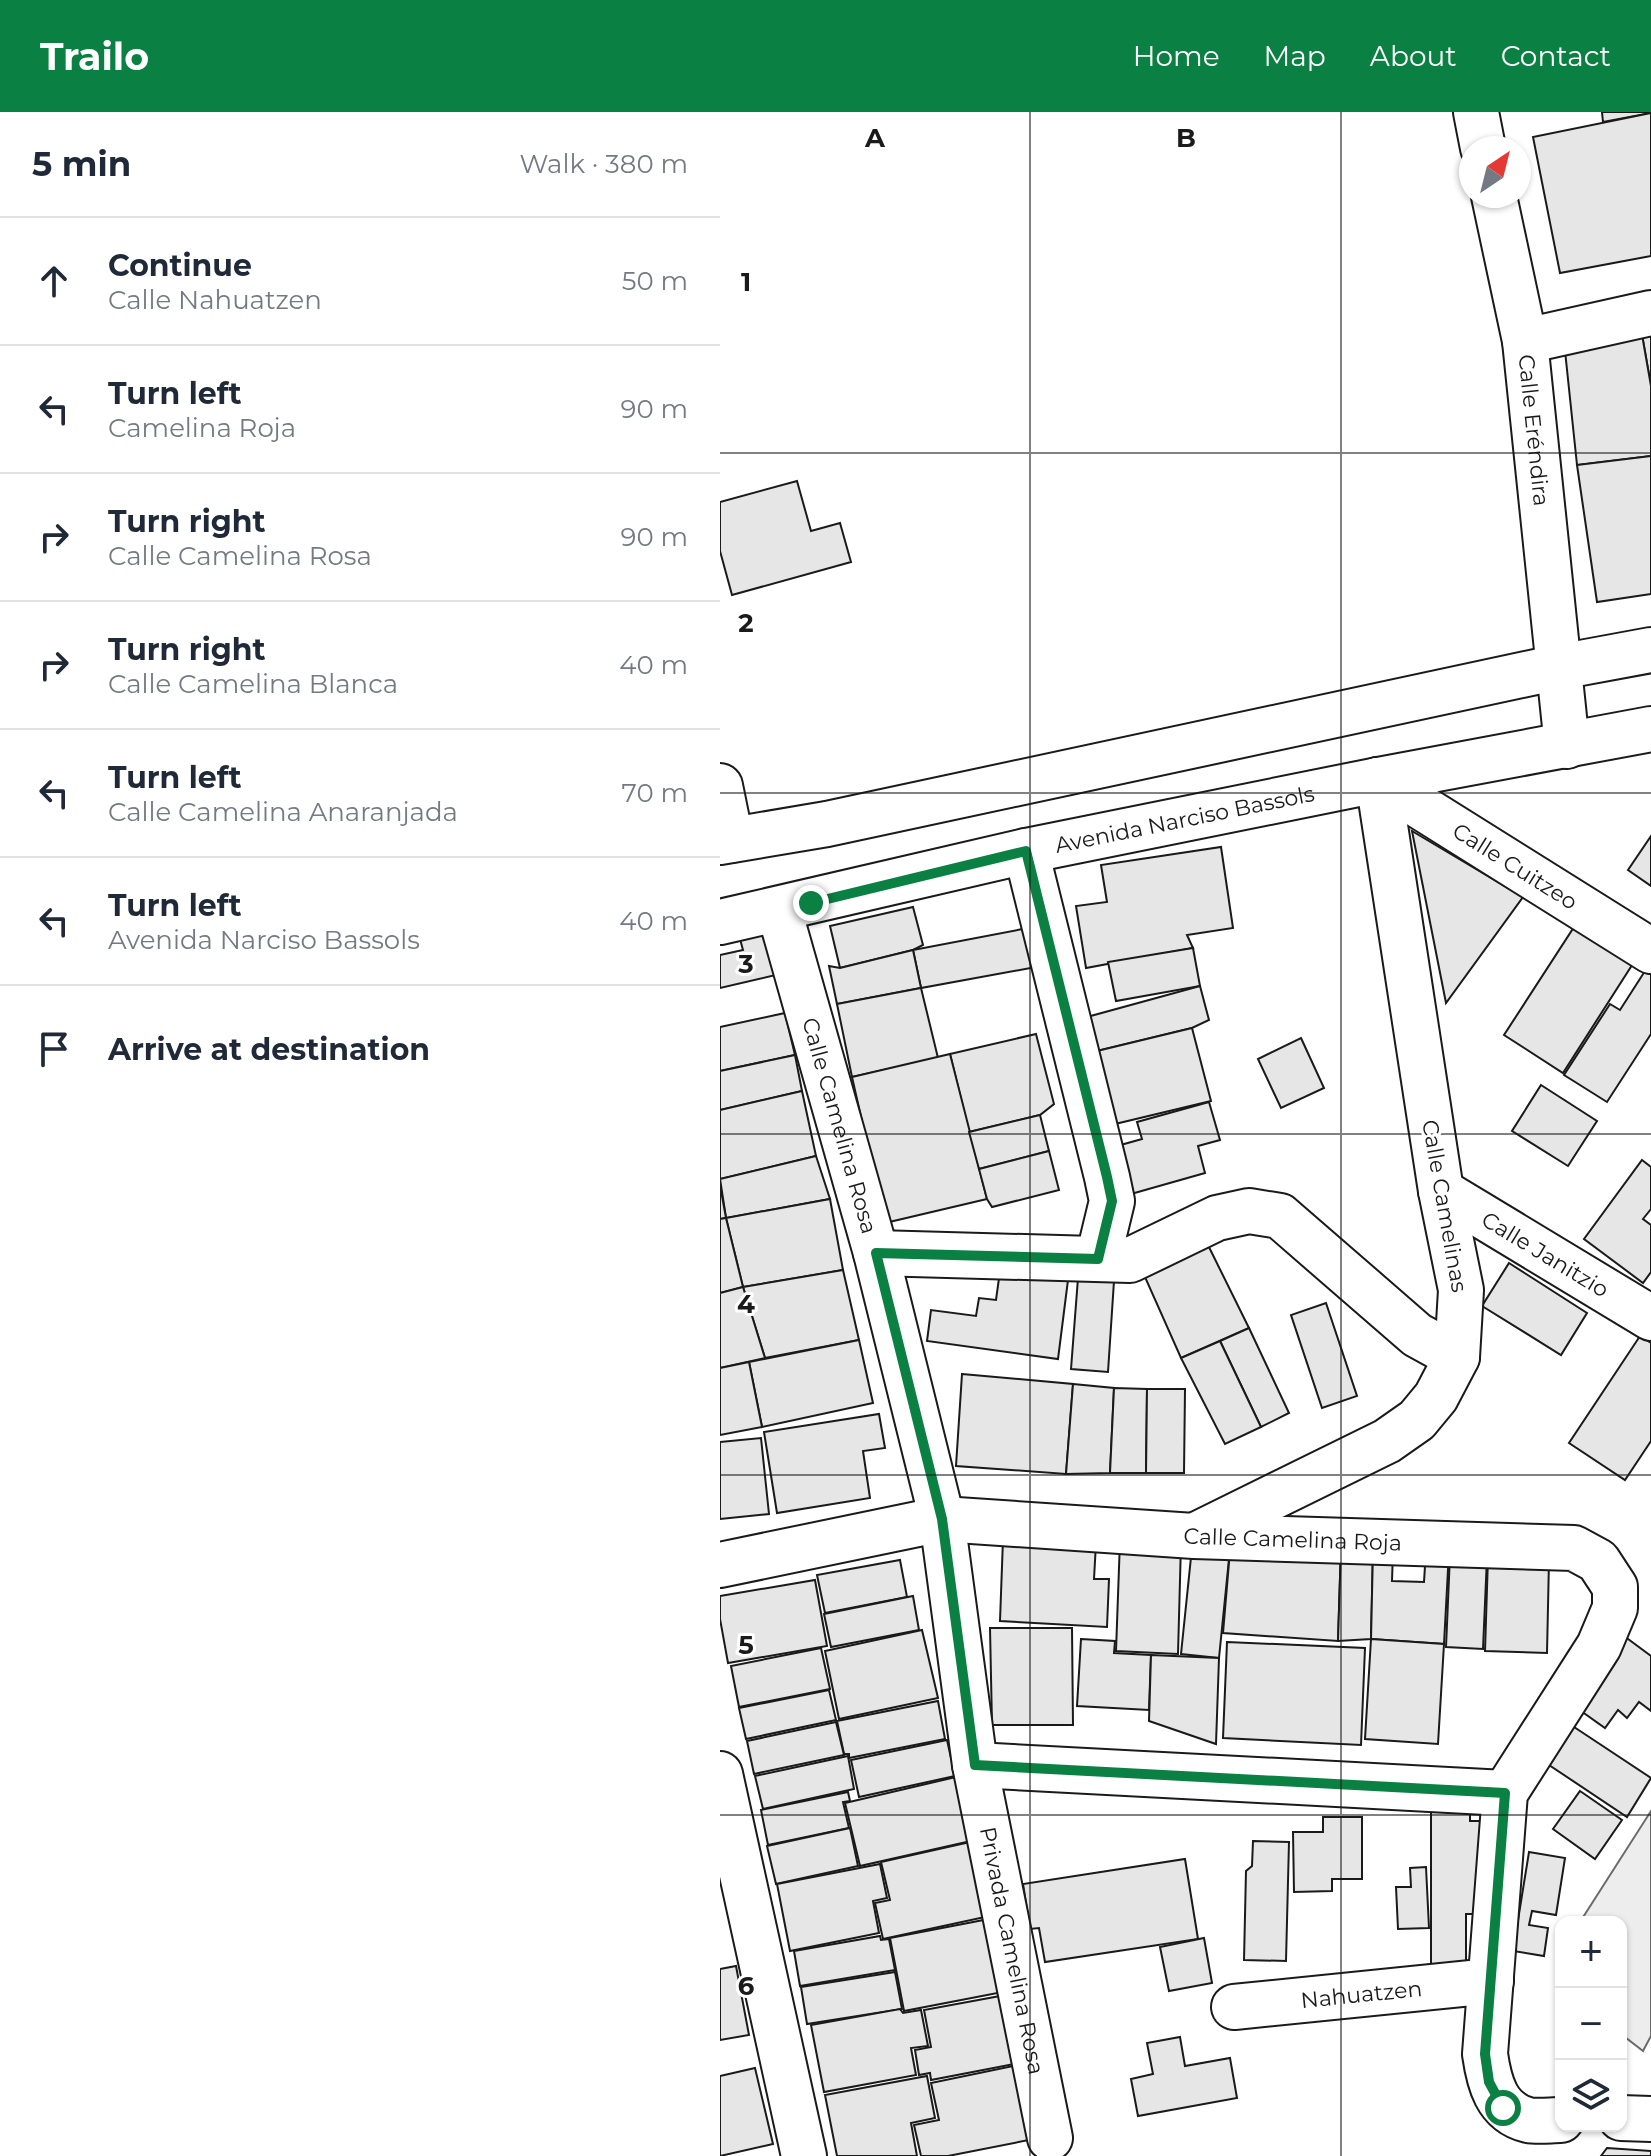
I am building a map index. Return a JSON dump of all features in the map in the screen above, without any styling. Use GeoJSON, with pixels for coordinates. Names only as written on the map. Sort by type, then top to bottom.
{"type":"FeatureCollection","features":[{"type":"Feature","properties":{"kind":"street"},"geometry":{"type":"LineString","coordinates":[[1476,112],[1481,136]]}},
{"type":"Feature","properties":{"kind":"street","name":"Calle Eréndira"},"geometry":{"type":"LineString","coordinates":[[1497,208],[1525,341],[1567,746]]}},
{"type":"Feature","properties":{"kind":"street"},"geometry":{"type":"LineString","coordinates":[[1525,341],[1651,313]]}},
{"type":"Feature","properties":{"kind":"street"},"geometry":{"type":"LineString","coordinates":[[720,786],[726,841],[827,824],[1651,650]]}},
{"type":"Feature","properties":{"kind":"street","name":"Avenida Narciso Bassols"},"geometry":{"type":"LineString","coordinates":[[720,922],[1026,851],[1651,729]]}},
{"type":"Feature","properties":{"kind":"street","name":"Calle Cuitzeo"},"geometry":{"type":"LineString","coordinates":[[1378,780],[1651,951]]}},
{"type":"Feature","properties":{"kind":"street","name":"Calle Camelinas"},"geometry":{"type":"LineString","coordinates":[[1194,1536],[1387,1441],[1417,1420],[1436,1397],[1457,1357],[1461,1290],[1441,1191],[1378,780]]}},
{"type":"Feature","properties":{"kind":"street"},"geometry":{"type":"LineString","coordinates":[[1026,851],[1110,1189],[1112,1201],[1098,1259]]}},
{"type":"Feature","properties":{"kind":"street","name":"Calle Camelina Rosa"},"geometry":{"type":"LineString","coordinates":[[779,910],[876,1253],[942,1519],[975,1765]]}},
{"type":"Feature","properties":{"kind":"street","name":"Calle Janitzio"},"geometry":{"type":"LineString","coordinates":[[1441,1191],[1651,1318]]}},
{"type":"Feature","properties":{"kind":"street"},"geometry":{"type":"LineString","coordinates":[[876,1253],[1130,1260],[1217,1218],[1249,1211],[1280,1216],[1417,1335],[1457,1357]]}},
{"type":"Feature","properties":{"kind":"street","name":"Calle Camelina Roja"},"geometry":{"type":"LineString","coordinates":[[720,1565],[942,1519],[1194,1536],[1574,1548],[1598,1561],[1615,1587],[1615,1608],[1599,1646],[1505,1793]]}},
{"type":"Feature","properties":{"kind":"street"},"geometry":{"type":"LineString","coordinates":[[975,1765],[1505,1793],[1485,2054],[1489,2082],[1503,2108],[1528,2120],[1555,2120]]}},
{"type":"Feature","properties":{"kind":"street","name":"Privada Camelina Rosa"},"geometry":{"type":"LineString","coordinates":[[975,1765],[1050,2138]]}},
{"type":"Feature","properties":{"kind":"street"},"geometry":{"type":"LineString","coordinates":[[720,1774],[804,2156]]}},
{"type":"Feature","properties":{"kind":"street","name":"Nahuatzen"},"geometry":{"type":"LineString","coordinates":[[1234,2007],[1491,1981]]}},
{"type":"Feature","properties":{"kind":"street"},"geometry":{"type":"LineString","coordinates":[[1627,2118],[1651,2119]]}},
{"type":"Feature","properties":{"kind":"shaded area"},"geometry":{"type":"Polygon","coordinates":[[[1651,1811],[1651,2036],[1643,2051],[1627,2039],[1627,1916],[1584,1916],[1651,1811]]]}},
{"type":"Feature","properties":{"kind":"building"},"geometry":{"type":"Polygon","coordinates":[[[1602,112],[1651,112],[1651,113],[1603,122],[1602,112]]]}},
{"type":"Feature","properties":{"kind":"building"},"geometry":{"type":"Polygon","coordinates":[[[1651,113],[1651,256],[1560,273],[1533,137],[1651,113]]]}},
{"type":"Feature","properties":{"kind":"building"},"geometry":{"type":"Polygon","coordinates":[[[1651,328],[1651,386],[1641,329],[1651,328]]]}},
{"type":"Feature","properties":{"kind":"building"},"geometry":{"type":"Polygon","coordinates":[[[1641,329],[1651,386],[1651,456],[1577,465],[1564,341],[1641,329]]]}},
{"type":"Feature","properties":{"kind":"building"},"geometry":{"type":"Polygon","coordinates":[[[1651,456],[1651,594],[1597,602],[1577,465],[1651,456]]]}},
{"type":"Feature","properties":{"kind":"building"},"geometry":{"type":"Polygon","coordinates":[[[797,481],[811,531],[840,523],[851,562],[732,595],[720,551],[720,502],[797,481]]]}},
{"type":"Feature","properties":{"kind":"building"},"geometry":{"type":"Polygon","coordinates":[[[1412,831],[1523,897],[1446,1003],[1412,831]]]}},
{"type":"Feature","properties":{"kind":"building"},"geometry":{"type":"Polygon","coordinates":[[[1651,836],[1651,886],[1628,870],[1651,836]]]}},
{"type":"Feature","properties":{"kind":"building"},"geometry":{"type":"Polygon","coordinates":[[[1221,847],[1233,928],[1187,935],[1193,948],[1086,968],[1076,906],[1107,902],[1101,865],[1221,847]]]}},
{"type":"Feature","properties":{"kind":"building"},"geometry":{"type":"Polygon","coordinates":[[[913,907],[923,945],[840,968],[830,926],[913,907]]]}},
{"type":"Feature","properties":{"kind":"building"},"geometry":{"type":"Polygon","coordinates":[[[771,921],[784,973],[720,988],[720,955],[743,950],[737,928],[771,921]]]}},
{"type":"Feature","properties":{"kind":"building"},"geometry":{"type":"Polygon","coordinates":[[[1576,924],[1634,962],[1563,1073],[1504,1035],[1576,924]]]}},
{"type":"Feature","properties":{"kind":"building"},"geometry":{"type":"Polygon","coordinates":[[[1028,928],[1036,967],[921,988],[913,950],[1028,928]]]}},
{"type":"Feature","properties":{"kind":"building"},"geometry":{"type":"Polygon","coordinates":[[[1193,948],[1200,986],[1116,1001],[1108,962],[1193,948]]]}},
{"type":"Feature","properties":{"kind":"building"},"geometry":{"type":"Polygon","coordinates":[[[913,950],[921,988],[837,1004],[829,966],[840,968],[913,950]]]}},
{"type":"Feature","properties":{"kind":"building"},"geometry":{"type":"Polygon","coordinates":[[[1645,971],[1651,974],[1651,1034],[1607,1102],[1564,1075],[1610,1004],[1620,1010],[1645,971]]]}},
{"type":"Feature","properties":{"kind":"building"},"geometry":{"type":"Polygon","coordinates":[[[1200,986],[1209,1020],[1192,1028],[1097,1051],[1087,1017],[1200,986]]]}},
{"type":"Feature","properties":{"kind":"building"},"geometry":{"type":"Polygon","coordinates":[[[921,988],[938,1058],[852,1077],[837,1004],[921,988]]]}},
{"type":"Feature","properties":{"kind":"building"},"geometry":{"type":"Polygon","coordinates":[[[785,1013],[795,1055],[720,1071],[720,1027],[785,1013]]]}},
{"type":"Feature","properties":{"kind":"building"},"geometry":{"type":"Polygon","coordinates":[[[1192,1028],[1211,1101],[1115,1124],[1097,1051],[1192,1028]]]}},
{"type":"Feature","properties":{"kind":"building"},"geometry":{"type":"Polygon","coordinates":[[[1036,1034],[1054,1104],[1040,1115],[969,1132],[950,1054],[1036,1034]]]}},
{"type":"Feature","properties":{"kind":"building"},"geometry":{"type":"Polygon","coordinates":[[[1301,1038],[1324,1088],[1281,1108],[1258,1059],[1301,1038]]]}},
{"type":"Feature","properties":{"kind":"building"},"geometry":{"type":"Polygon","coordinates":[[[950,1054],[987,1199],[885,1223],[852,1077],[950,1054]]]}},
{"type":"Feature","properties":{"kind":"building"},"geometry":{"type":"Polygon","coordinates":[[[795,1055],[802,1091],[720,1110],[720,1071],[795,1055]]]}},
{"type":"Feature","properties":{"kind":"building"},"geometry":{"type":"Polygon","coordinates":[[[1541,1085],[1597,1121],[1568,1166],[1512,1131],[1541,1085]]]}},
{"type":"Feature","properties":{"kind":"building"},"geometry":{"type":"Polygon","coordinates":[[[802,1091],[816,1156],[720,1179],[720,1110],[802,1091]]]}},
{"type":"Feature","properties":{"kind":"building"},"geometry":{"type":"Polygon","coordinates":[[[1209,1102],[1220,1140],[1198,1146],[1205,1173],[1131,1194],[1117,1146],[1142,1139],[1137,1122],[1209,1102]]]}},
{"type":"Feature","properties":{"kind":"building"},"geometry":{"type":"Polygon","coordinates":[[[1040,1115],[1049,1151],[979,1169],[969,1132],[1040,1115]]]}},
{"type":"Feature","properties":{"kind":"building"},"geometry":{"type":"Polygon","coordinates":[[[1049,1151],[1059,1190],[992,1207],[979,1169],[1049,1151]]]}},
{"type":"Feature","properties":{"kind":"building"},"geometry":{"type":"Polygon","coordinates":[[[816,1156],[830,1199],[726,1218],[720,1179],[816,1156]]]}},
{"type":"Feature","properties":{"kind":"building"},"geometry":{"type":"Polygon","coordinates":[[[1642,1160],[1651,1167],[1651,1209],[1643,1219],[1651,1225],[1651,1272],[1643,1283],[1584,1239],[1642,1160]]]}},
{"type":"Feature","properties":{"kind":"building"},"geometry":{"type":"Polygon","coordinates":[[[720,1185],[726,1218],[720,1219],[720,1185]]]}},
{"type":"Feature","properties":{"kind":"building"},"geometry":{"type":"Polygon","coordinates":[[[830,1199],[843,1270],[743,1287],[726,1218],[830,1199]]]}},
{"type":"Feature","properties":{"kind":"building"},"geometry":{"type":"Polygon","coordinates":[[[726,1218],[743,1287],[720,1293],[720,1219],[726,1218]]]}},
{"type":"Feature","properties":{"kind":"building"},"geometry":{"type":"Polygon","coordinates":[[[1204,1237],[1249,1328],[1181,1358],[1141,1268],[1204,1237]]]}},
{"type":"Feature","properties":{"kind":"building"},"geometry":{"type":"Polygon","coordinates":[[[1509,1263],[1587,1313],[1561,1355],[1482,1306],[1509,1263]]]}},
{"type":"Feature","properties":{"kind":"building"},"geometry":{"type":"Polygon","coordinates":[[[843,1270],[859,1340],[765,1358],[743,1287],[843,1270]]]}},
{"type":"Feature","properties":{"kind":"building"},"geometry":{"type":"Polygon","coordinates":[[[1000,1271],[1068,1280],[1058,1359],[927,1341],[931,1310],[976,1316],[979,1298],[996,1300],[1000,1271]]]}},
{"type":"Feature","properties":{"kind":"building"},"geometry":{"type":"Polygon","coordinates":[[[1078,1278],[1114,1281],[1108,1372],[1071,1369],[1078,1278]]]}},
{"type":"Feature","properties":{"kind":"building"},"geometry":{"type":"Polygon","coordinates":[[[743,1287],[765,1358],[720,1368],[720,1293],[743,1287]]]}},
{"type":"Feature","properties":{"kind":"building"},"geometry":{"type":"Polygon","coordinates":[[[1326,1303],[1357,1396],[1322,1408],[1291,1315],[1326,1303]]]}},
{"type":"Feature","properties":{"kind":"building"},"geometry":{"type":"Polygon","coordinates":[[[1249,1328],[1289,1413],[1261,1427],[1220,1341],[1249,1328]]]}},
{"type":"Feature","properties":{"kind":"building"},"geometry":{"type":"Polygon","coordinates":[[[1640,1336],[1651,1343],[1651,1441],[1625,1480],[1569,1443],[1640,1336]]]}},
{"type":"Feature","properties":{"kind":"building"},"geometry":{"type":"Polygon","coordinates":[[[859,1340],[873,1403],[762,1427],[749,1362],[859,1340]]]}},
{"type":"Feature","properties":{"kind":"building"},"geometry":{"type":"Polygon","coordinates":[[[1220,1341],[1261,1427],[1225,1444],[1181,1358],[1220,1341]]]}},
{"type":"Feature","properties":{"kind":"building"},"geometry":{"type":"Polygon","coordinates":[[[749,1362],[762,1427],[720,1435],[720,1368],[749,1362]]]}},
{"type":"Feature","properties":{"kind":"building"},"geometry":{"type":"Polygon","coordinates":[[[962,1374],[1073,1384],[1066,1474],[956,1466],[962,1374]]]}},
{"type":"Feature","properties":{"kind":"building"},"geometry":{"type":"Polygon","coordinates":[[[1073,1384],[1114,1388],[1110,1473],[1066,1474],[1073,1384]]]}},
{"type":"Feature","properties":{"kind":"building"},"geometry":{"type":"Polygon","coordinates":[[[1114,1388],[1147,1389],[1146,1473],[1110,1473],[1114,1388]]]}},
{"type":"Feature","properties":{"kind":"building"},"geometry":{"type":"Polygon","coordinates":[[[1147,1389],[1185,1389],[1184,1473],[1146,1473],[1147,1389]]]}},
{"type":"Feature","properties":{"kind":"building"},"geometry":{"type":"Polygon","coordinates":[[[879,1414],[885,1448],[863,1451],[870,1498],[777,1513],[764,1432],[879,1414]]]}},
{"type":"Feature","properties":{"kind":"building"},"geometry":{"type":"Polygon","coordinates":[[[761,1438],[769,1514],[720,1519],[720,1442],[761,1438]]]}},
{"type":"Feature","properties":{"kind":"building"},"geometry":{"type":"Polygon","coordinates":[[[1193,1538],[1231,1539],[1219,1658],[1181,1654],[1193,1538]]]}},
{"type":"Feature","properties":{"kind":"building"},"geometry":{"type":"Polygon","coordinates":[[[1003,1539],[1096,1543],[1094,1579],[1109,1579],[1107,1627],[1000,1621],[1003,1539]]]}},
{"type":"Feature","properties":{"kind":"building"},"geometry":{"type":"Polygon","coordinates":[[[1231,1539],[1341,1546],[1338,1641],[1223,1633],[1231,1539]]]}},
{"type":"Feature","properties":{"kind":"building"},"geometry":{"type":"Polygon","coordinates":[[[1120,1540],[1181,1543],[1178,1654],[1116,1651],[1120,1540]]]}},
{"type":"Feature","properties":{"kind":"building"},"geometry":{"type":"Polygon","coordinates":[[[1341,1546],[1373,1550],[1371,1639],[1338,1641],[1341,1546]]]}},
{"type":"Feature","properties":{"kind":"building"},"geometry":{"type":"Polygon","coordinates":[[[1373,1550],[1393,1551],[1392,1581],[1424,1582],[1426,1550],[1449,1551],[1444,1644],[1371,1639],[1373,1550]]]}},
{"type":"Feature","properties":{"kind":"building"},"geometry":{"type":"Polygon","coordinates":[[[1450,1555],[1487,1557],[1483,1649],[1446,1647],[1450,1555]]]}},
{"type":"Feature","properties":{"kind":"building"},"geometry":{"type":"Polygon","coordinates":[[[1488,1557],[1549,1560],[1547,1653],[1485,1651],[1488,1557]]]}},
{"type":"Feature","properties":{"kind":"building"},"geometry":{"type":"Polygon","coordinates":[[[900,1560],[907,1597],[825,1613],[817,1575],[900,1560]]]}},
{"type":"Feature","properties":{"kind":"building"},"geometry":{"type":"Polygon","coordinates":[[[815,1580],[827,1646],[728,1663],[720,1619],[720,1596],[815,1580]]]}},
{"type":"Feature","properties":{"kind":"building"},"geometry":{"type":"Polygon","coordinates":[[[913,1596],[919,1630],[831,1647],[824,1614],[913,1596]]]}},
{"type":"Feature","properties":{"kind":"building"},"geometry":{"type":"Polygon","coordinates":[[[990,1628],[1072,1628],[1073,1725],[992,1725],[990,1628]]]}},
{"type":"Feature","properties":{"kind":"building"},"geometry":{"type":"Polygon","coordinates":[[[922,1630],[938,1698],[839,1719],[825,1651],[922,1630]]]}},
{"type":"Feature","properties":{"kind":"building"},"geometry":{"type":"Polygon","coordinates":[[[1624,1636],[1651,1656],[1651,1711],[1639,1702],[1627,1718],[1618,1710],[1605,1728],[1581,1711],[1624,1636]]]}},
{"type":"Feature","properties":{"kind":"building"},"geometry":{"type":"Polygon","coordinates":[[[1081,1639],[1115,1641],[1114,1653],[1151,1655],[1149,1710],[1077,1706],[1081,1639]]]}},
{"type":"Feature","properties":{"kind":"building"},"geometry":{"type":"Polygon","coordinates":[[[1371,1639],[1444,1644],[1438,1744],[1365,1739],[1371,1639]]]}},
{"type":"Feature","properties":{"kind":"building"},"geometry":{"type":"Polygon","coordinates":[[[1227,1642],[1365,1648],[1361,1745],[1223,1738],[1227,1642]]]}},
{"type":"Feature","properties":{"kind":"building"},"geometry":{"type":"Polygon","coordinates":[[[821,1648],[830,1689],[739,1707],[731,1666],[821,1648]]]}},
{"type":"Feature","properties":{"kind":"building"},"geometry":{"type":"Polygon","coordinates":[[[1151,1655],[1219,1658],[1216,1744],[1149,1721],[1151,1655]]]}},
{"type":"Feature","properties":{"kind":"building"},"geometry":{"type":"Polygon","coordinates":[[[829,1690],[836,1720],[746,1739],[739,1708],[829,1690]]]}},
{"type":"Feature","properties":{"kind":"building"},"geometry":{"type":"Polygon","coordinates":[[[938,1701],[945,1739],[849,1758],[849,1754],[844,1754],[837,1721],[938,1701]]]}},
{"type":"Feature","properties":{"kind":"building"},"geometry":{"type":"Polygon","coordinates":[[[836,1722],[844,1755],[754,1774],[747,1741],[836,1722]]]}},
{"type":"Feature","properties":{"kind":"building"},"geometry":{"type":"Polygon","coordinates":[[[1568,1723],[1651,1778],[1627,1817],[1543,1761],[1568,1723]]]}},
{"type":"Feature","properties":{"kind":"building"},"geometry":{"type":"Polygon","coordinates":[[[947,1740],[955,1776],[859,1797],[851,1760],[947,1740]]]}},
{"type":"Feature","properties":{"kind":"building"},"geometry":{"type":"Polygon","coordinates":[[[848,1756],[854,1789],[763,1809],[755,1776],[848,1756]]]}},
{"type":"Feature","properties":{"kind":"building"},"geometry":{"type":"Polygon","coordinates":[[[956,1777],[971,1841],[860,1866],[845,1803],[956,1777]]]}},
{"type":"Feature","properties":{"kind":"building"},"geometry":{"type":"Polygon","coordinates":[[[1580,1791],[1622,1820],[1595,1859],[1553,1829],[1580,1791]]]}},
{"type":"Feature","properties":{"kind":"building"},"geometry":{"type":"Polygon","coordinates":[[[848,1792],[850,1801],[843,1802],[849,1828],[768,1845],[761,1810],[848,1792]]]}},
{"type":"Feature","properties":{"kind":"building"},"geometry":{"type":"Polygon","coordinates":[[[1431,1809],[1470,1810],[1470,1821],[1485,1821],[1485,1914],[1466,1914],[1466,1971],[1431,1971],[1431,1809]]]}},
{"type":"Feature","properties":{"kind":"building"},"geometry":{"type":"Polygon","coordinates":[[[1323,1817],[1362,1817],[1362,1879],[1332,1879],[1332,1891],[1294,1892],[1293,1832],[1323,1832],[1323,1817]]]}},
{"type":"Feature","properties":{"kind":"building"},"geometry":{"type":"Polygon","coordinates":[[[850,1828],[858,1866],[776,1884],[767,1846],[850,1828]]]}},
{"type":"Feature","properties":{"kind":"building"},"geometry":{"type":"Polygon","coordinates":[[[979,1840],[985,1917],[883,1939],[875,1903],[890,1900],[881,1862],[979,1840]]]}},
{"type":"Feature","properties":{"kind":"building"},"geometry":{"type":"Polygon","coordinates":[[[1253,1841],[1289,1842],[1286,1961],[1244,1960],[1246,1871],[1252,1866],[1253,1841]]]}},
{"type":"Feature","properties":{"kind":"building"},"geometry":{"type":"Polygon","coordinates":[[[1529,1852],[1565,1858],[1556,1915],[1532,1911],[1529,1925],[1548,1928],[1544,1956],[1513,1951],[1529,1852]]]}},
{"type":"Feature","properties":{"kind":"building"},"geometry":{"type":"Polygon","coordinates":[[[1185,1859],[1198,1939],[1045,1962],[1039,1928],[1030,1929],[1023,1884],[1185,1859]]]}},
{"type":"Feature","properties":{"kind":"building"},"geometry":{"type":"Polygon","coordinates":[[[880,1864],[887,1898],[873,1901],[879,1933],[790,1951],[777,1884],[880,1864]]]}},
{"type":"Feature","properties":{"kind":"building"},"geometry":{"type":"Polygon","coordinates":[[[1426,1867],[1429,1928],[1398,1929],[1396,1887],[1411,1887],[1410,1868],[1426,1867]]]}},
{"type":"Feature","properties":{"kind":"building"},"geometry":{"type":"Polygon","coordinates":[[[994,1918],[1008,1991],[904,2011],[890,1938],[994,1918]]]}},
{"type":"Feature","properties":{"kind":"building"},"geometry":{"type":"Polygon","coordinates":[[[880,1936],[881,1940],[889,1939],[895,1970],[800,1986],[794,1951],[880,1936]]]}},
{"type":"Feature","properties":{"kind":"building"},"geometry":{"type":"Polygon","coordinates":[[[1204,1938],[1212,1983],[1169,1991],[1160,1947],[1204,1938]]]}},
{"type":"Feature","properties":{"kind":"building"},"geometry":{"type":"Polygon","coordinates":[[[736,1966],[749,2035],[720,2040],[720,1969],[736,1966]]]}},
{"type":"Feature","properties":{"kind":"building"},"geometry":{"type":"Polygon","coordinates":[[[895,1972],[902,2009],[807,2024],[801,1987],[895,1972]]]}},
{"type":"Feature","properties":{"kind":"building"},"geometry":{"type":"Polygon","coordinates":[[[1011,1994],[1024,2062],[931,2080],[930,2073],[919,2075],[915,2050],[931,2047],[924,2010],[1011,1994]]]}},
{"type":"Feature","properties":{"kind":"building"},"geometry":{"type":"Polygon","coordinates":[[[900,2009],[903,2013],[921,2010],[928,2046],[911,2048],[916,2075],[824,2092],[811,2025],[900,2009]]]}},
{"type":"Feature","properties":{"kind":"building"},"geometry":{"type":"Polygon","coordinates":[[[1180,2037],[1185,2066],[1230,2058],[1237,2098],[1138,2116],[1131,2079],[1153,2074],[1147,2043],[1180,2037]]]}},
{"type":"Feature","properties":{"kind":"building"},"geometry":{"type":"Polygon","coordinates":[[[1028,2063],[1044,2137],[948,2156],[921,2156],[914,2125],[939,2120],[931,2083],[1028,2063]]]}},
{"type":"Feature","properties":{"kind":"building"},"geometry":{"type":"Polygon","coordinates":[[[755,2068],[773,2144],[720,2156],[720,2076],[755,2068]]]}},
{"type":"Feature","properties":{"kind":"building"},"geometry":{"type":"Polygon","coordinates":[[[927,2076],[935,2118],[911,2123],[917,2156],[837,2156],[825,2095],[927,2076]]]}},
{"type":"Feature","properties":{"kind":"building"},"geometry":{"type":"Polygon","coordinates":[[[1607,2148],[1651,2151],[1651,2156],[1601,2156],[1607,2148]]]}},
{"type":"Feature","properties":{"kind":"route"},"geometry":{"type":"LineString","coordinates":[[811,903],[1026,851],[1112,1201],[1098,1259],[876,1253],[942,1519],[975,1765],[1505,1793],[1485,2054],[1489,2082],[1503,2108]]}}]}
